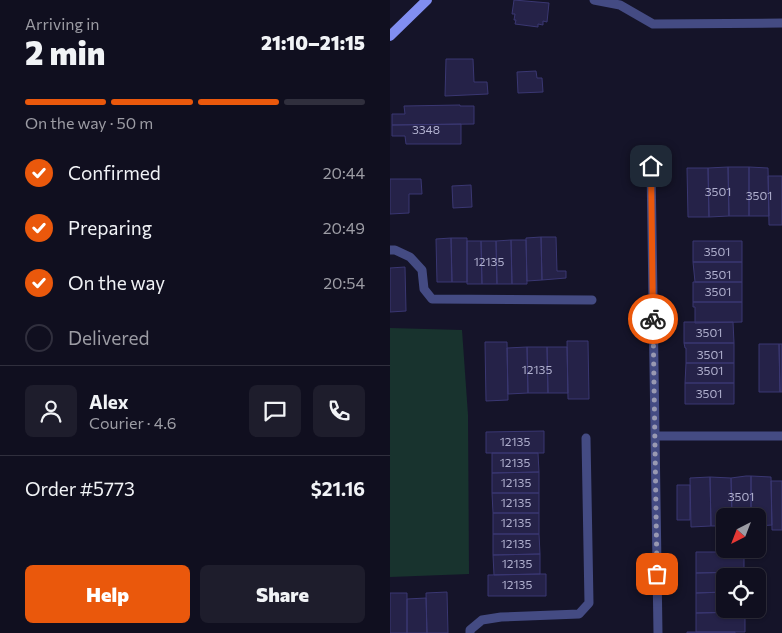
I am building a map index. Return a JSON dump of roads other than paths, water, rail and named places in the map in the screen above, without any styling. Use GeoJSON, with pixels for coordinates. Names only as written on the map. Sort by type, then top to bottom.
{"type":"FeatureCollection","features":[{"type":"Feature","properties":{"kind":"street"},"geometry":{"type":"LineString","coordinates":[[390,36],[427,0]]}},
{"type":"Feature","properties":{"kind":"lane"},"geometry":{"type":"LineString","coordinates":[[594,0],[620,6],[652,24],[782,23]]}},
{"type":"Feature","properties":{"kind":"lane"},"geometry":{"type":"LineString","coordinates":[[651,166],[658,633]]}},
{"type":"Feature","properties":{"kind":"lane"},"geometry":{"type":"LineString","coordinates":[[390,250],[410,256],[422,270],[424,289],[432,299],[592,300]]}},
{"type":"Feature","properties":{"kind":"lane"},"geometry":{"type":"LineString","coordinates":[[655,436],[782,436]]}},
{"type":"Feature","properties":{"kind":"lane"},"geometry":{"type":"LineString","coordinates":[[470,633],[470,630],[482,620],[579,614],[589,603],[586,438]]}}]}
